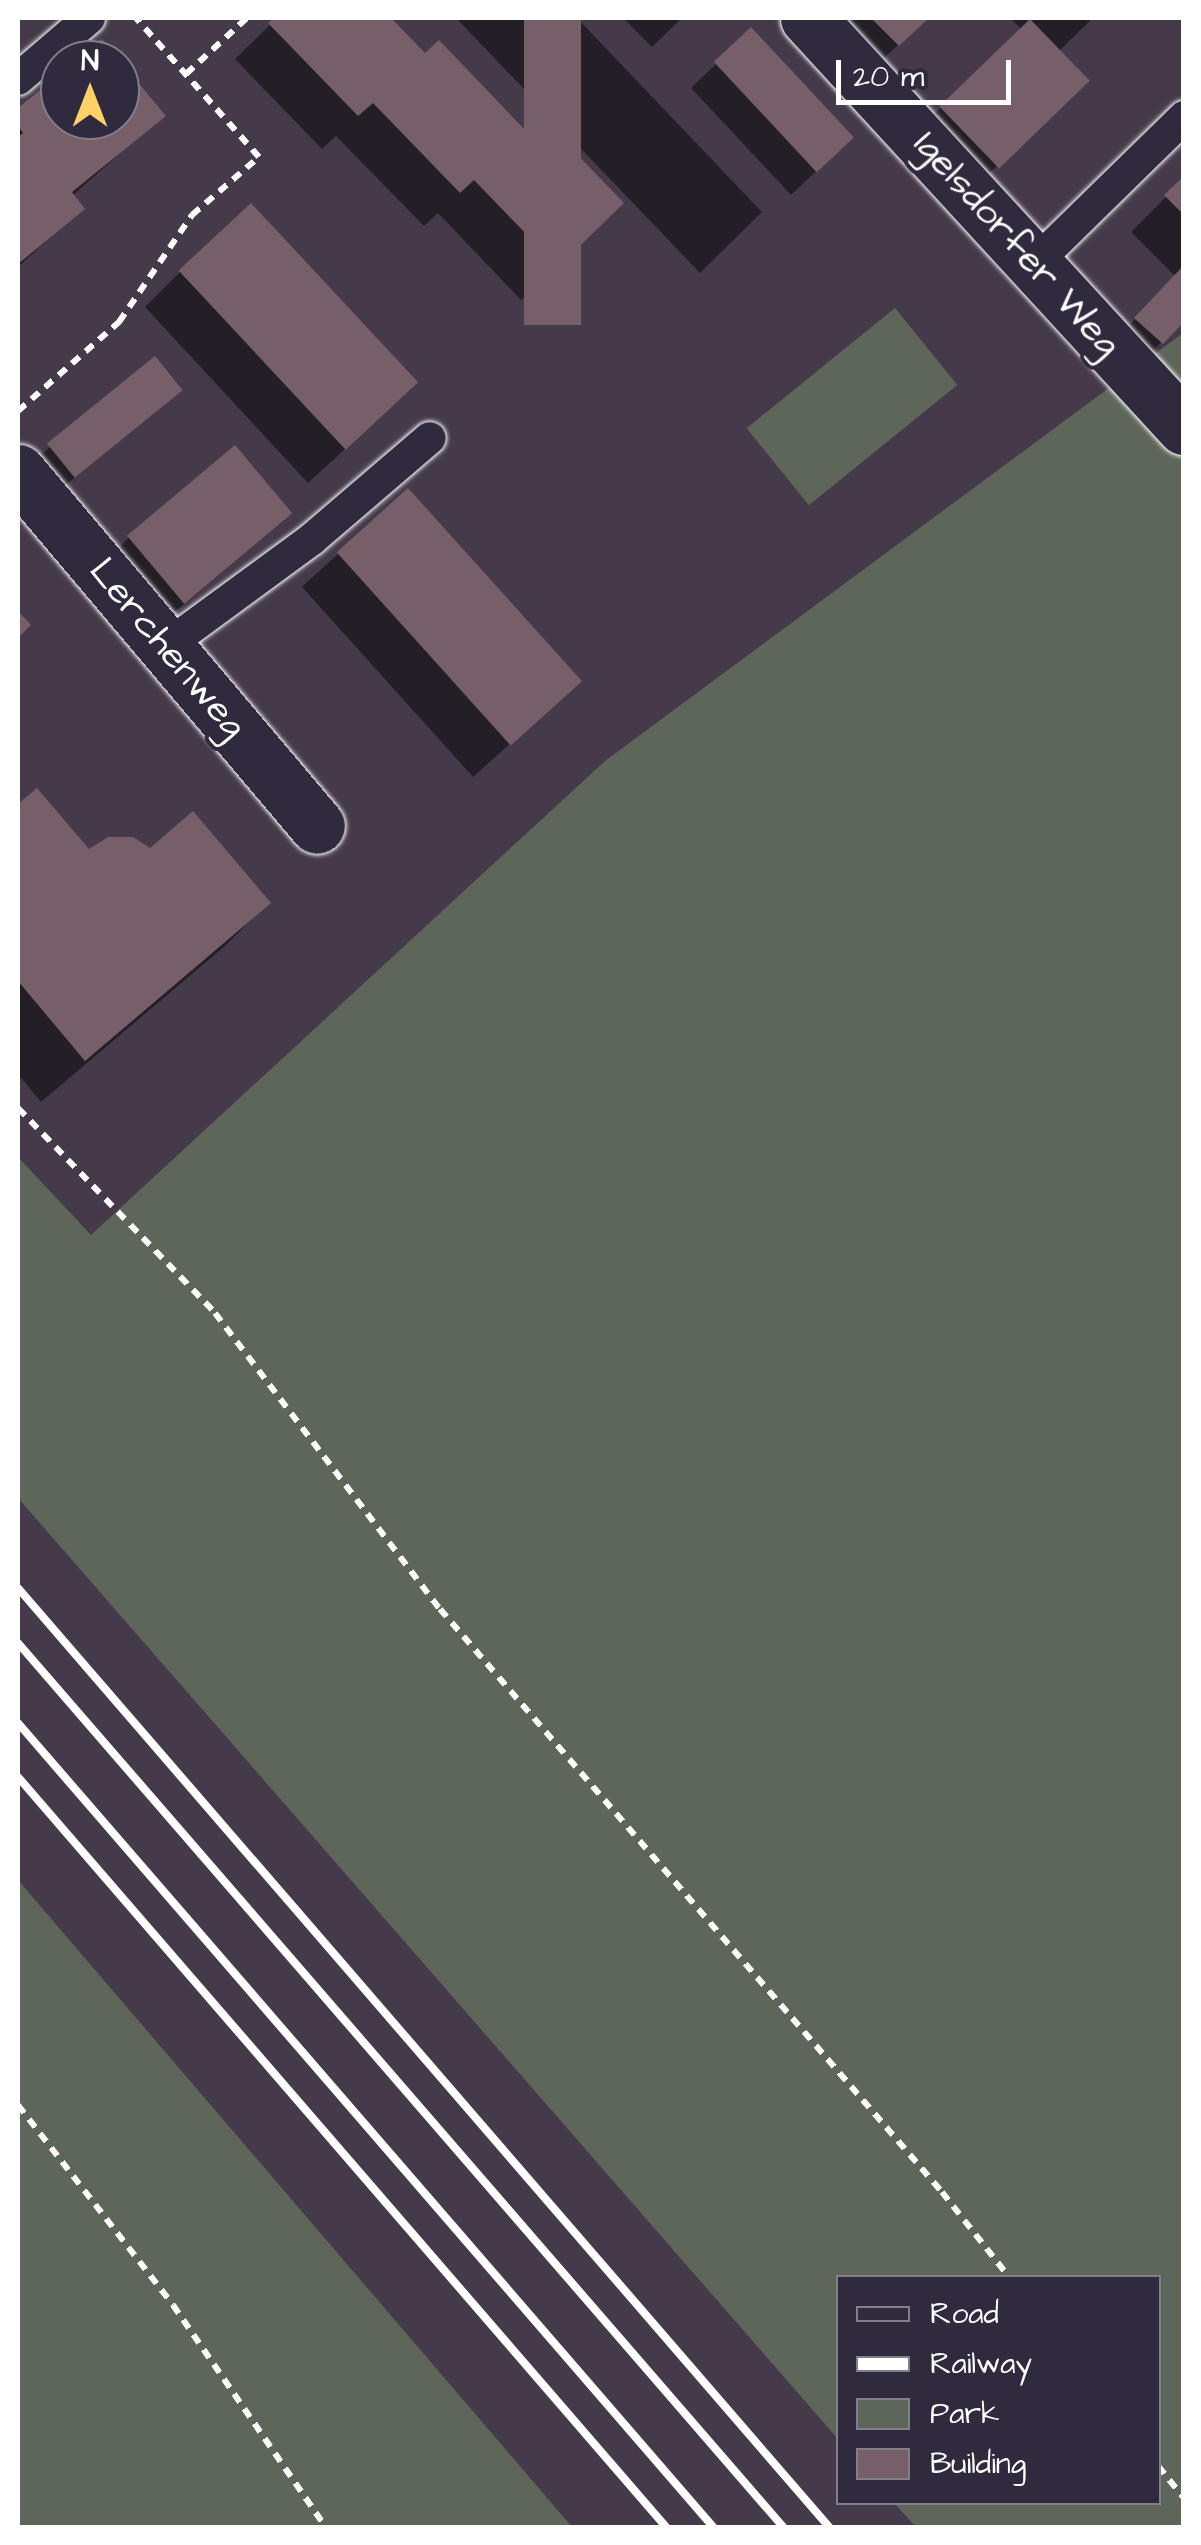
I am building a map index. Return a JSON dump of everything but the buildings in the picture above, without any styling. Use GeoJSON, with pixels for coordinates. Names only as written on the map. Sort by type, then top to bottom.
{"type":"FeatureCollection","features":[{"type":"Feature","properties":{"kind":"street","name":"Igelsdorfer Weg"},"geometry":{"type":"LineString","coordinates":[[808,18],[1184,428]]}},
{"type":"Feature","properties":{"kind":"street","name":"Lerchenweg"},"geometry":{"type":"LineString","coordinates":[[18,472],[316,826]]}},
{"type":"Feature","properties":{"kind":"lane"},"geometry":{"type":"LineString","coordinates":[[18,79],[89,18]]}},
{"type":"Feature","properties":{"kind":"lane"},"geometry":{"type":"LineString","coordinates":[[1034,264],[1184,117]]}},
{"type":"Feature","properties":{"kind":"lane"},"geometry":{"type":"LineString","coordinates":[[165,647],[312,540],[430,438]]}},
{"type":"Feature","properties":{"kind":"path"},"geometry":{"type":"LineString","coordinates":[[18,411],[119,322],[192,215],[259,157],[136,18]]}},
{"type":"Feature","properties":{"kind":"path"},"geometry":{"type":"LineString","coordinates":[[186,74],[247,18]]}},
{"type":"Feature","properties":{"kind":"path"},"geometry":{"type":"LineString","coordinates":[[18,1108],[215,1312],[440,1609],[942,2192],[1008,2275]]}},
{"type":"Feature","properties":{"kind":"path"},"geometry":{"type":"LineString","coordinates":[[18,2105],[173,2305],[326,2528]]}},
{"type":"Feature","properties":{"kind":"path"},"geometry":{"type":"LineString","coordinates":[[1161,2470],[1184,2498]]}},
{"type":"Feature","properties":{"kind":"green space"},"geometry":{"type":"Polygon","coordinates":[[[895,308],[957,385],[809,505],[747,428],[895,308]]]}},
{"type":"Feature","properties":{"kind":"green space"},"geometry":{"type":"Polygon","coordinates":[[[1183,333],[1183,2527],[916,2527],[896,2505],[1161,2505],[1161,2275],[836,2275],[836,2437],[18,1498],[18,1157],[91,1235],[605,761],[1183,333]]]}},
{"type":"Feature","properties":{"kind":"green space"},"geometry":{"type":"Polygon","coordinates":[[[18,1880],[572,2527],[18,2527],[18,1880]]]}},
{"type":"Feature","properties":{"kind":"railway"},"geometry":{"type":"LineString","coordinates":[[18,1588],[830,2528]]}},
{"type":"Feature","properties":{"kind":"railway"},"geometry":{"type":"LineString","coordinates":[[18,1643],[784,2528]]}},
{"type":"Feature","properties":{"kind":"railway"},"geometry":{"type":"LineString","coordinates":[[18,1723],[714,2528]]}},
{"type":"Feature","properties":{"kind":"railway"},"geometry":{"type":"LineString","coordinates":[[18,1777],[667,2528]]}}]}
